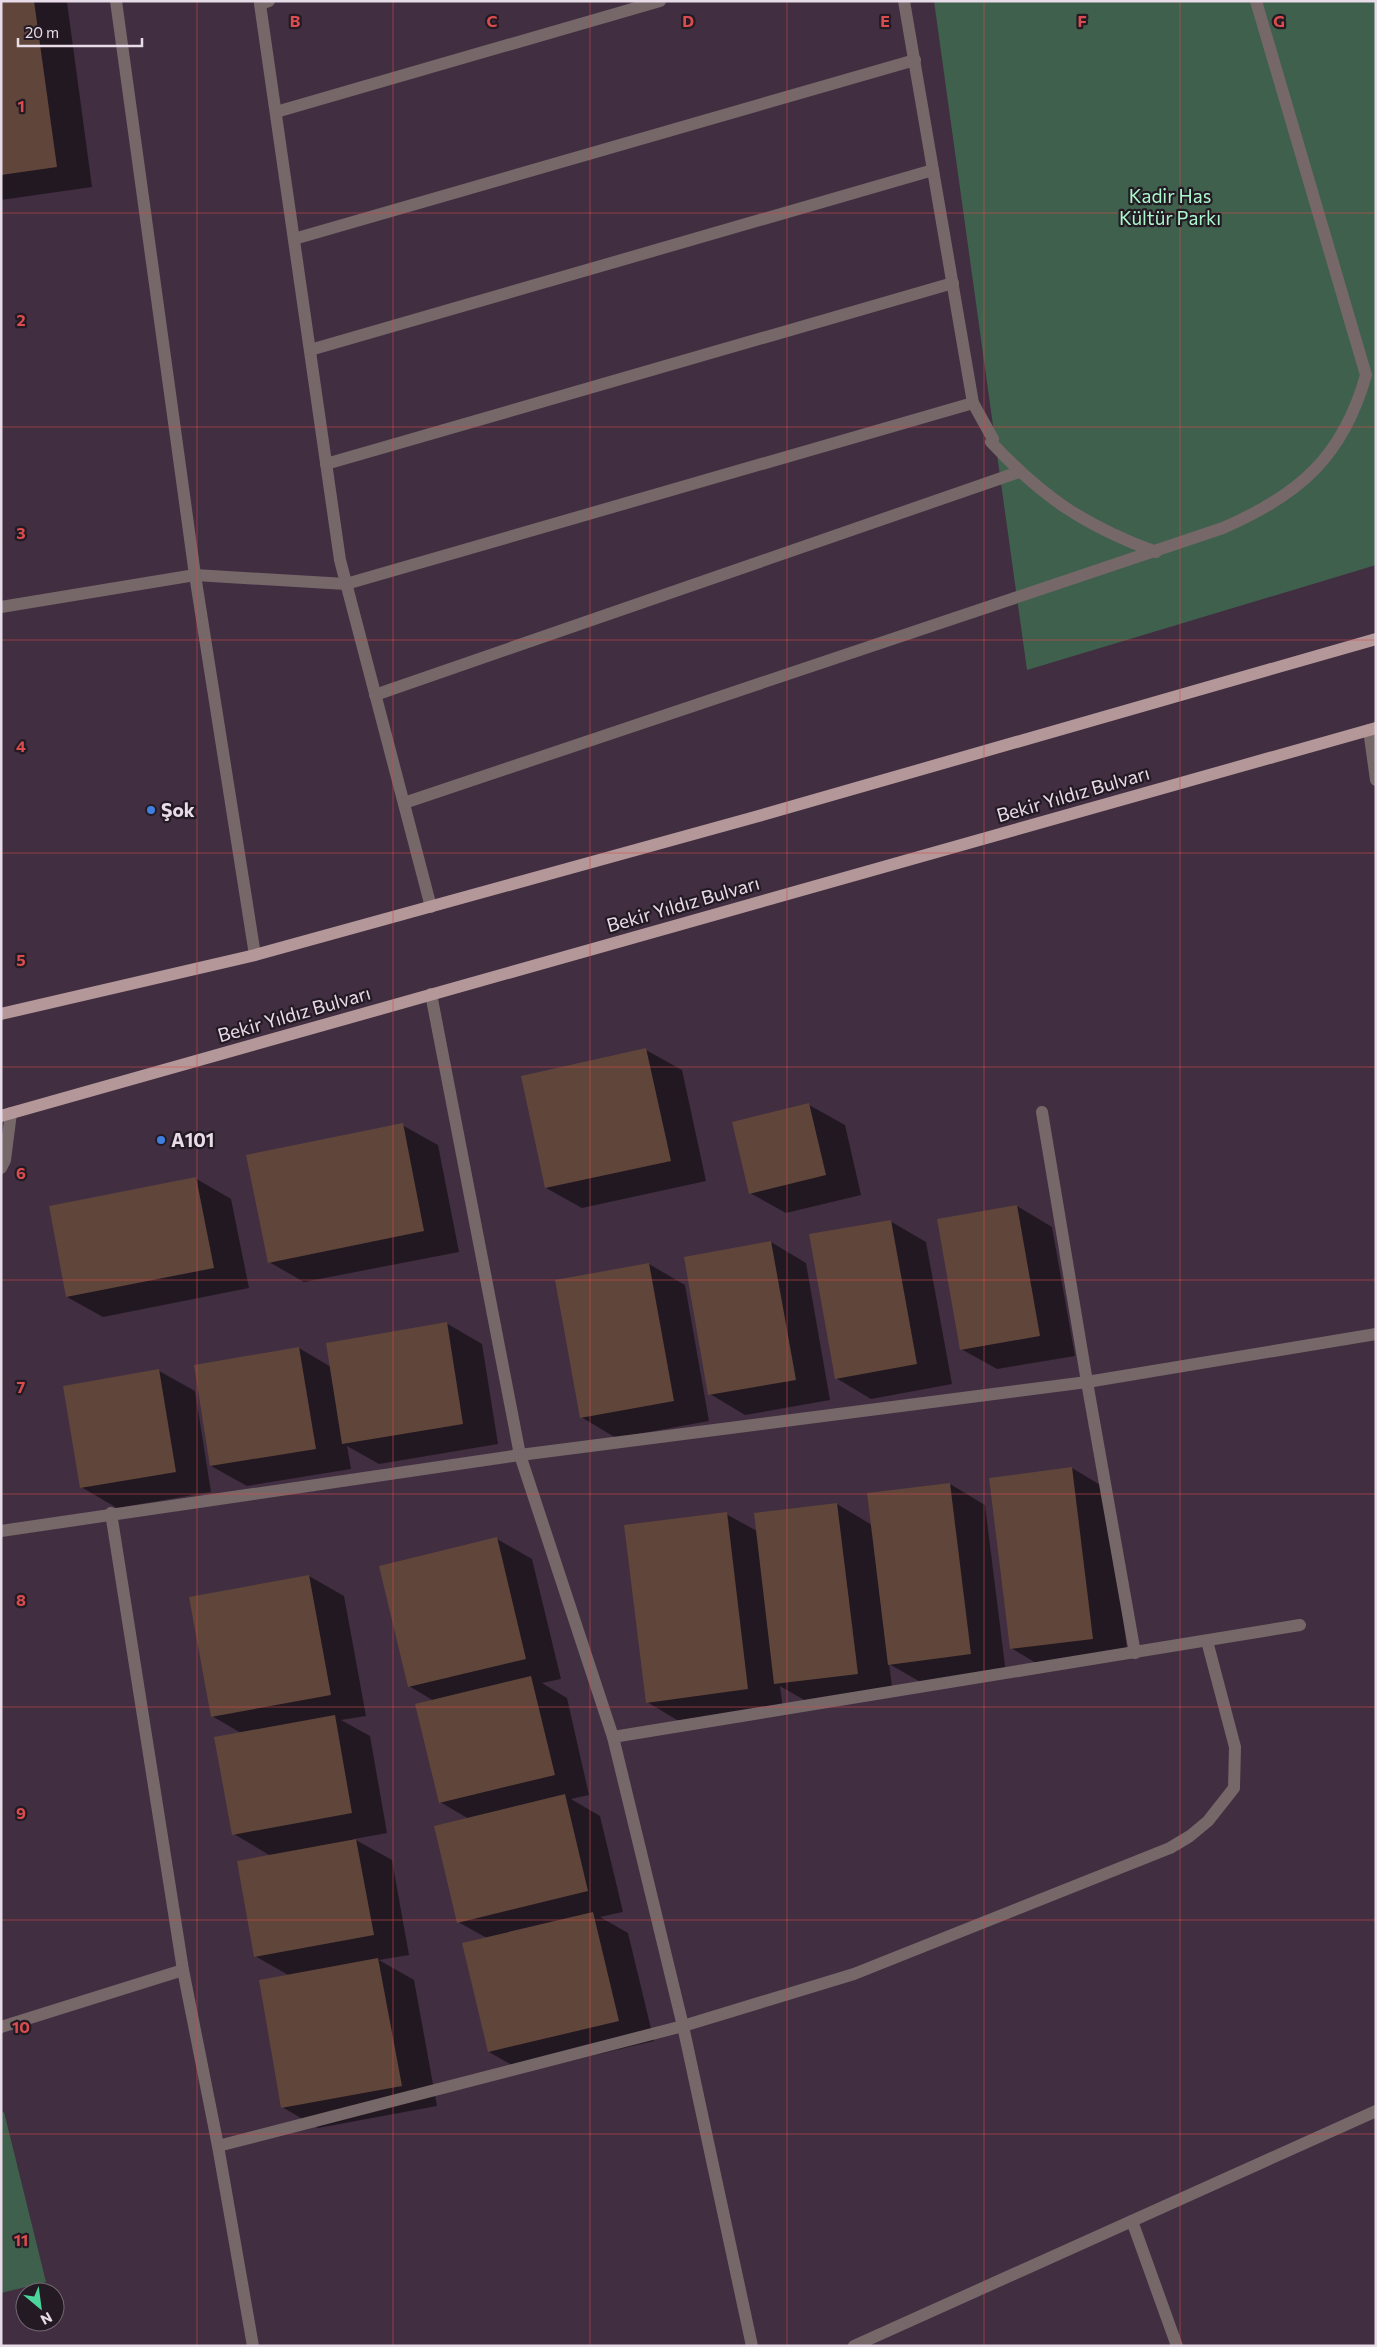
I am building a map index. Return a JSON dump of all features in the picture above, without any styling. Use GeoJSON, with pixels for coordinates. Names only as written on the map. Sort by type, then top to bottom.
{"type":"FeatureCollection","features":[{"type":"Feature","properties":{"kind":"main road"},"geometry":{"type":"LineString","coordinates":[[1,1014],[254,955],[431,907],[755,817],[1376,639]]}},
{"type":"Feature","properties":{"kind":"main road","name":"Bekir Yıldız Bulvarı"},"geometry":{"type":"LineString","coordinates":[[6,1114],[1372,729]]}},
{"type":"Feature","properties":{"kind":"street"},"geometry":{"type":"LineString","coordinates":[[116,1],[195,575],[254,955]]}},
{"type":"Feature","properties":{"kind":"street"},"geometry":{"type":"LineString","coordinates":[[268,1],[260,4],[340,560],[431,907]]}},
{"type":"Feature","properties":{"kind":"street"},"geometry":{"type":"LineString","coordinates":[[276,112],[660,1]]}},
{"type":"Feature","properties":{"kind":"street"},"geometry":{"type":"LineString","coordinates":[[904,1],[973,403],[993,439],[991,442],[1018,472],[1049,498],[1082,520],[1118,538],[1156,552]]}},
{"type":"Feature","properties":{"kind":"street"},"geometry":{"type":"LineString","coordinates":[[404,803],[1223,528],[1256,513],[1310,475],[1330,454],[1346,429],[1371,374],[1256,1]]}},
{"type":"Feature","properties":{"kind":"street"},"geometry":{"type":"LineString","coordinates":[[294,239],[914,60]]}},
{"type":"Feature","properties":{"kind":"street"},"geometry":{"type":"LineString","coordinates":[[310,350],[933,170]]}},
{"type":"Feature","properties":{"kind":"street"},"geometry":{"type":"LineString","coordinates":[[326,464],[953,283]]}},
{"type":"Feature","properties":{"kind":"street"},"geometry":{"type":"LineString","coordinates":[[1,607],[195,575],[346,584],[973,403]]}},
{"type":"Feature","properties":{"kind":"street"},"geometry":{"type":"LineString","coordinates":[[375,695],[1018,472]]}},
{"type":"Feature","properties":{"kind":"street"},"geometry":{"type":"LineString","coordinates":[[1372,729],[1376,780]]}},
{"type":"Feature","properties":{"kind":"street"},"geometry":{"type":"LineString","coordinates":[[432,994],[520,1455],[613,1737],[683,2026],[752,2346]]}},
{"type":"Feature","properties":{"kind":"street"},"geometry":{"type":"LineString","coordinates":[[1042,1112],[1135,1652]]}},
{"type":"Feature","properties":{"kind":"street"},"geometry":{"type":"LineString","coordinates":[[1,1168],[5,1160],[6,1114]]}},
{"type":"Feature","properties":{"kind":"street"},"geometry":{"type":"LineString","coordinates":[[1,1530],[520,1455],[1087,1382],[1376,1334]]}},
{"type":"Feature","properties":{"kind":"street"},"geometry":{"type":"LineString","coordinates":[[111,1513],[182,1970],[218,2146],[253,2346]]}},
{"type":"Feature","properties":{"kind":"street"},"geometry":{"type":"LineString","coordinates":[[613,1737],[1300,1625]]}},
{"type":"Feature","properties":{"kind":"street"},"geometry":{"type":"LineString","coordinates":[[218,2146],[683,2026],[854,1974],[1170,1848],[1190,1836],[1218,1810],[1234,1788],[1235,1747],[1206,1641]]}},
{"type":"Feature","properties":{"kind":"street"},"geometry":{"type":"LineString","coordinates":[[1,2027],[182,1970]]}},
{"type":"Feature","properties":{"kind":"street"},"geometry":{"type":"LineString","coordinates":[[854,2346],[1376,2111]]}},
{"type":"Feature","properties":{"kind":"street"},"geometry":{"type":"LineString","coordinates":[[1132,2221],[1177,2346]]}},
{"type":"Feature","properties":{"kind":"green space","name":"Kadir Has Kültür Parkı"},"geometry":{"type":"Polygon","coordinates":[[[934,1],[1376,1],[1376,565],[1027,670],[934,1]]]}},
{"type":"Feature","properties":{"kind":"green space"},"geometry":{"type":"Polygon","coordinates":[[[4,2112],[46,2282],[15,2282],[15,2290],[1,2293],[1,2113],[4,2112]]]}},
{"type":"Feature","properties":{"kind":"building"},"geometry":{"type":"Polygon","coordinates":[[[1,1],[34,1],[57,167],[1,175],[1,1]]]}},
{"type":"Feature","properties":{"kind":"building"},"geometry":{"type":"Polygon","coordinates":[[[646,1048],[671,1161],[545,1188],[521,1076],[646,1048]]]}},
{"type":"Feature","properties":{"kind":"building"},"geometry":{"type":"Polygon","coordinates":[[[809,1103],[826,1175],[749,1194],[732,1122],[809,1103]]]}},
{"type":"Feature","properties":{"kind":"building"},"geometry":{"type":"Polygon","coordinates":[[[403,1123],[424,1231],[268,1263],[246,1155],[403,1123]]]}},
{"type":"Feature","properties":{"kind":"building"},"geometry":{"type":"Polygon","coordinates":[[[196,1177],[214,1268],[66,1297],[49,1206],[196,1177]]]}},
{"type":"Feature","properties":{"kind":"building"},"geometry":{"type":"Polygon","coordinates":[[[1017,1205],[1040,1336],[960,1350],[937,1219],[1017,1205]]]}},
{"type":"Feature","properties":{"kind":"building"},"geometry":{"type":"Polygon","coordinates":[[[891,1220],[917,1364],[835,1379],[809,1234],[891,1220]]]}},
{"type":"Feature","properties":{"kind":"building"},"geometry":{"type":"Polygon","coordinates":[[[771,1241],[796,1380],[708,1395],[684,1257],[771,1241]]]}},
{"type":"Feature","properties":{"kind":"building"},"geometry":{"type":"Polygon","coordinates":[[[649,1263],[674,1401],[580,1418],[555,1280],[649,1263]]]}},
{"type":"Feature","properties":{"kind":"building"},"geometry":{"type":"Polygon","coordinates":[[[447,1322],[463,1424],[342,1444],[326,1343],[447,1322]]]}},
{"type":"Feature","properties":{"kind":"building"},"geometry":{"type":"Polygon","coordinates":[[[299,1347],[316,1449],[210,1466],[194,1365],[299,1347]]]}},
{"type":"Feature","properties":{"kind":"building"},"geometry":{"type":"Polygon","coordinates":[[[159,1369],[176,1472],[80,1488],[63,1386],[159,1369]]]}},
{"type":"Feature","properties":{"kind":"building"},"geometry":{"type":"Polygon","coordinates":[[[1072,1467],[1093,1639],[1010,1649],[989,1478],[1072,1467]]]}},
{"type":"Feature","properties":{"kind":"building"},"geometry":{"type":"Polygon","coordinates":[[[950,1483],[971,1654],[888,1665],[867,1493],[950,1483]]]}},
{"type":"Feature","properties":{"kind":"building"},"geometry":{"type":"Polygon","coordinates":[[[837,1503],[858,1674],[774,1684],[754,1513],[837,1503]]]}},
{"type":"Feature","properties":{"kind":"building"},"geometry":{"type":"Polygon","coordinates":[[[727,1512],[748,1689],[646,1703],[624,1525],[727,1512]]]}},
{"type":"Feature","properties":{"kind":"building"},"geometry":{"type":"Polygon","coordinates":[[[497,1537],[526,1659],[408,1687],[379,1566],[497,1537]]]}},
{"type":"Feature","properties":{"kind":"building"},"geometry":{"type":"Polygon","coordinates":[[[309,1575],[331,1695],[211,1717],[189,1597],[309,1575]]]}},
{"type":"Feature","properties":{"kind":"building"},"geometry":{"type":"Polygon","coordinates":[[[531,1676],[555,1775],[439,1803],[415,1704],[531,1676]]]}},
{"type":"Feature","properties":{"kind":"building"},"geometry":{"type":"Polygon","coordinates":[[[335,1715],[352,1813],[232,1835],[214,1737],[335,1715]]]}},
{"type":"Feature","properties":{"kind":"building"},"geometry":{"type":"Polygon","coordinates":[[[565,1794],[588,1891],[457,1923],[434,1826],[565,1794]]]}},
{"type":"Feature","properties":{"kind":"building"},"geometry":{"type":"Polygon","coordinates":[[[356,1839],[374,1935],[254,1957],[237,1861],[356,1839]]]}},
{"type":"Feature","properties":{"kind":"building"},"geometry":{"type":"Polygon","coordinates":[[[593,1912],[619,2021],[488,2052],[462,1943],[593,1912]]]}},
{"type":"Feature","properties":{"kind":"building"},"geometry":{"type":"Polygon","coordinates":[[[378,1958],[402,2086],[281,2108],[259,1980],[378,1958]]]}},
{"type":"Feature","properties":{"kind":"place","name":"Şok"},"geometry":{"type":"Point","coordinates":[151,810]}},
{"type":"Feature","properties":{"kind":"place","name":"A101"},"geometry":{"type":"Point","coordinates":[161,1140]}}]}
